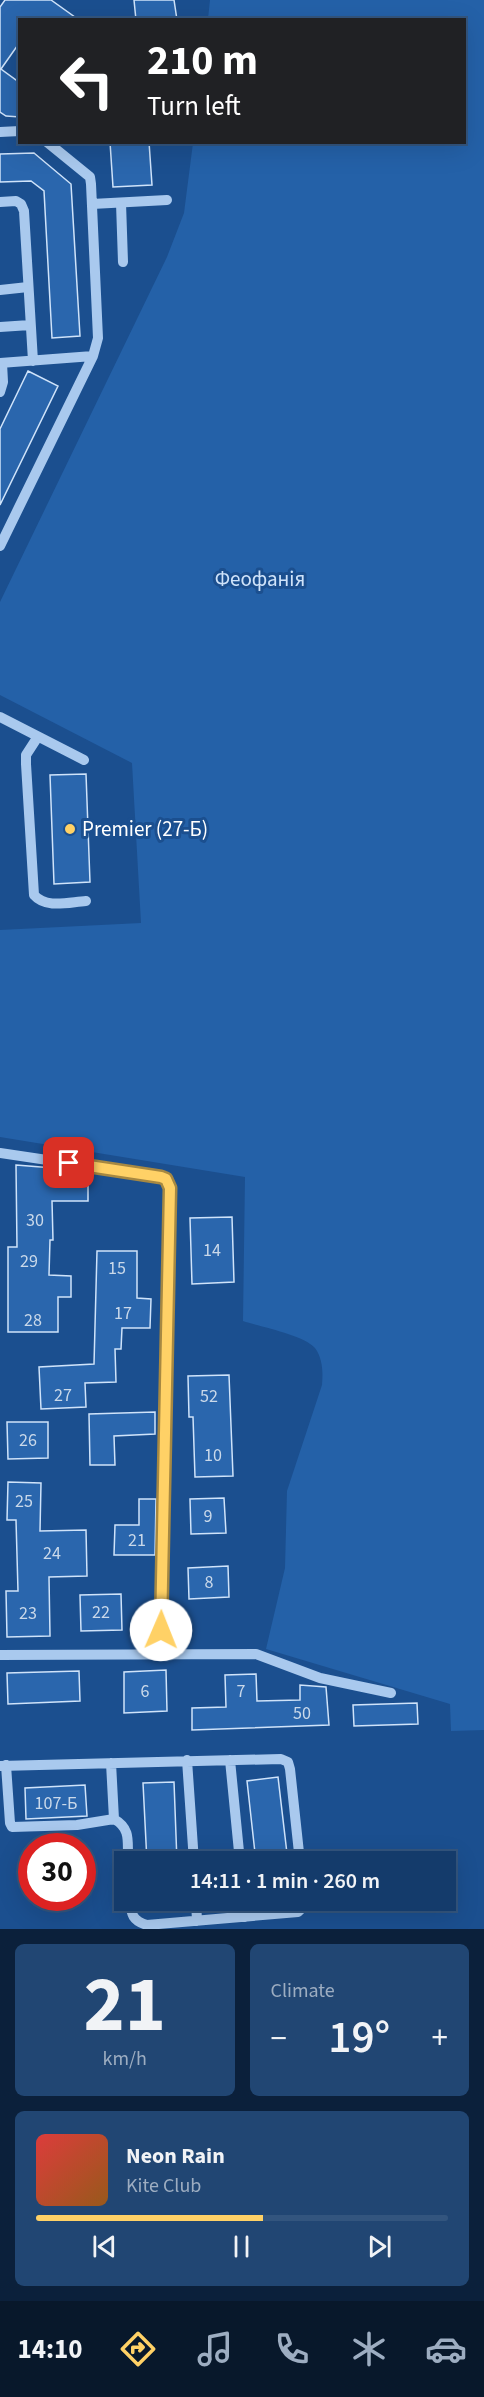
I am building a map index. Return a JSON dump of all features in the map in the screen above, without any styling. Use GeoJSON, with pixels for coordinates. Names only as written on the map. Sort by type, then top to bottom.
{"type":"FeatureCollection","features":[{"type":"Feature","properties":{"kind":"street"},"geometry":{"type":"LineString","coordinates":[[0,132],[18,131]]}},
{"type":"Feature","properties":{"kind":"street"},"geometry":{"type":"LineString","coordinates":[[0,546],[93,356],[98,338],[90,177],[49,144]]}},
{"type":"Feature","properties":{"kind":"street"},"geometry":{"type":"LineString","coordinates":[[92,204],[167,200]]}},
{"type":"Feature","properties":{"kind":"street"},"geometry":{"type":"LineString","coordinates":[[0,202],[16,201],[21,204],[24,211],[33,361]]}},
{"type":"Feature","properties":{"kind":"street"},"geometry":{"type":"LineString","coordinates":[[121,203],[123,262]]}},
{"type":"Feature","properties":{"kind":"street"},"geometry":{"type":"LineString","coordinates":[[0,290],[28,287]]}},
{"type":"Feature","properties":{"kind":"street"},"geometry":{"type":"LineString","coordinates":[[0,327],[30,325]]}},
{"type":"Feature","properties":{"kind":"street"},"geometry":{"type":"LineString","coordinates":[[0,392],[3,382],[1,363],[93,356]]}},
{"type":"Feature","properties":{"kind":"street"},"geometry":{"type":"LineString","coordinates":[[0,717],[37,738],[84,760]]}},
{"type":"Feature","properties":{"kind":"street"},"geometry":{"type":"LineString","coordinates":[[37,738],[26,755],[34,896],[40,902],[50,904],[86,901]]}},
{"type":"Feature","properties":{"kind":"street"},"geometry":{"type":"LineString","coordinates":[[0,1153],[161,1177],[166,1179],[170,1188],[161,1653]]}},
{"type":"Feature","properties":{"kind":"street"},"geometry":{"type":"LineString","coordinates":[[0,1655],[256,1654],[268,1656],[285,1666],[320,1678],[391,1693]]}},
{"type":"Feature","properties":{"kind":"street"},"geometry":{"type":"LineString","coordinates":[[128,1851],[127,1833],[124,1825],[114,1819],[77,1825],[12,1827],[3,1766],[281,1759],[288,1762],[299,1851]]}},
{"type":"Feature","properties":{"kind":"street"},"geometry":{"type":"LineString","coordinates":[[187,1760],[193,1851]]}},
{"type":"Feature","properties":{"kind":"street"},"geometry":{"type":"LineString","coordinates":[[230,1760],[239,1851]]}},
{"type":"Feature","properties":{"kind":"street"},"geometry":{"type":"LineString","coordinates":[[111,1762],[114,1819]]}},
{"type":"Feature","properties":{"kind":"street"},"geometry":{"type":"LineString","coordinates":[[131,1911],[132,1917],[138,1923],[147,1925],[299,1911]]}},
{"type":"Feature","properties":{"kind":"street"},"geometry":{"type":"LineString","coordinates":[[197,1911],[197,1921]]}},
{"type":"Feature","properties":{"kind":"street"},"geometry":{"type":"LineString","coordinates":[[245,1911],[245,1917]]}},
{"type":"Feature","properties":{"kind":"green space","name":"Феофанія"},"geometry":{"type":"Polygon","coordinates":[[[210,0],[484,0],[484,1730],[451,1731],[450,1704],[266,1649],[285,1568],[287,1491],[322,1385],[322,1371],[318,1352],[309,1343],[292,1335],[243,1321],[245,1177],[0,1137],[0,930],[141,923],[132,763],[0,695],[0,602],[167,257],[184,213],[193,144],[466,144],[466,18],[208,18],[210,0]]]}},
{"type":"Feature","properties":{"kind":"building"},"geometry":{"type":"Polygon","coordinates":[[[5,0],[51,0],[76,18],[18,18],[18,45],[1,69],[18,82],[18,117],[6,116],[0,112],[0,7],[5,0]]]}},
{"type":"Feature","properties":{"kind":"building"},"geometry":{"type":"Polygon","coordinates":[[[134,0],[174,0],[177,18],[136,18],[134,0]]]}},
{"type":"Feature","properties":{"kind":"building"},"geometry":{"type":"Polygon","coordinates":[[[110,144],[149,144],[152,185],[113,187],[110,144]]]}},
{"type":"Feature","properties":{"kind":"building"},"geometry":{"type":"Polygon","coordinates":[[[34,153],[71,184],[80,336],[52,338],[44,191],[31,181],[0,182],[0,154],[34,153]]]}},
{"type":"Feature","properties":{"kind":"building"},"geometry":{"type":"Polygon","coordinates":[[[28,371],[58,386],[0,505],[0,429],[28,371]]]}},
{"type":"Feature","properties":{"kind":"building","name":"Premier (27-Б)"},"geometry":{"type":"Polygon","coordinates":[[[86,774],[90,882],[54,884],[50,775],[86,774]]]}},
{"type":"Feature","properties":{"kind":"building"},"geometry":{"type":"Polygon","coordinates":[[[16,1165],[53,1168],[53,1172],[88,1174],[88,1201],[52,1201],[53,1240],[50,1240],[49,1275],[71,1276],[71,1297],[58,1297],[58,1332],[8,1332],[8,1247],[17,1247],[16,1165]]]}},
{"type":"Feature","properties":{"kind":"building"},"geometry":{"type":"Polygon","coordinates":[[[232,1217],[234,1282],[192,1284],[190,1218],[232,1217]]]}},
{"type":"Feature","properties":{"kind":"building"},"geometry":{"type":"Polygon","coordinates":[[[97,1251],[137,1251],[137,1298],[151,1299],[150,1328],[122,1328],[121,1349],[115,1349],[116,1382],[85,1383],[86,1407],[41,1409],[39,1367],[94,1364],[97,1251]]]}},
{"type":"Feature","properties":{"kind":"building"},"geometry":{"type":"Polygon","coordinates":[[[229,1375],[233,1476],[195,1477],[193,1417],[189,1417],[188,1376],[229,1375]]]}},
{"type":"Feature","properties":{"kind":"building"},"geometry":{"type":"Polygon","coordinates":[[[155,1412],[155,1434],[114,1436],[115,1465],[90,1465],[89,1414],[155,1412]]]}},
{"type":"Feature","properties":{"kind":"building"},"geometry":{"type":"Polygon","coordinates":[[[7,1422],[48,1422],[48,1458],[8,1459],[7,1422]]]}},
{"type":"Feature","properties":{"kind":"building"},"geometry":{"type":"Polygon","coordinates":[[[8,1482],[41,1483],[40,1531],[86,1530],[87,1576],[49,1577],[50,1636],[7,1637],[6,1591],[18,1591],[16,1520],[7,1520],[8,1482]]]}},
{"type":"Feature","properties":{"kind":"building"},"geometry":{"type":"Polygon","coordinates":[[[224,1498],[226,1533],[191,1534],[190,1499],[224,1498]]]}},
{"type":"Feature","properties":{"kind":"building"},"geometry":{"type":"Polygon","coordinates":[[[139,1499],[156,1499],[155,1555],[114,1555],[115,1525],[139,1525],[139,1499]]]}},
{"type":"Feature","properties":{"kind":"building"},"geometry":{"type":"Polygon","coordinates":[[[228,1566],[229,1597],[189,1599],[188,1568],[228,1566]]]}},
{"type":"Feature","properties":{"kind":"building"},"geometry":{"type":"Polygon","coordinates":[[[121,1594],[122,1630],[81,1631],[80,1595],[121,1594]]]}},
{"type":"Feature","properties":{"kind":"building"},"geometry":{"type":"Polygon","coordinates":[[[166,1670],[167,1711],[124,1713],[124,1672],[166,1670]]]}},
{"type":"Feature","properties":{"kind":"building"},"geometry":{"type":"Polygon","coordinates":[[[79,1671],[80,1701],[8,1704],[7,1673],[79,1671]]]}},
{"type":"Feature","properties":{"kind":"building"},"geometry":{"type":"Polygon","coordinates":[[[256,1674],[257,1701],[300,1700],[300,1685],[326,1687],[329,1725],[192,1730],[192,1708],[226,1707],[225,1675],[256,1674]]]}},
{"type":"Feature","properties":{"kind":"building"},"geometry":{"type":"Polygon","coordinates":[[[417,1703],[418,1724],[354,1726],[353,1705],[417,1703]]]}},
{"type":"Feature","properties":{"kind":"building"},"geometry":{"type":"Polygon","coordinates":[[[278,1777],[287,1851],[255,1851],[247,1781],[278,1777]]]}},
{"type":"Feature","properties":{"kind":"building"},"geometry":{"type":"Polygon","coordinates":[[[174,1782],[177,1851],[146,1851],[143,1783],[174,1782]]]}},
{"type":"Feature","properties":{"kind":"building"},"geometry":{"type":"Polygon","coordinates":[[[85,1785],[87,1816],[26,1819],[25,1788],[85,1785]]]}},
{"type":"Feature","properties":{"kind":"place","name":"Premier (27-Б)"},"geometry":{"type":"Point","coordinates":[70,829]}},
{"type":"Feature","properties":{"kind":"route"},"geometry":{"type":"LineString","coordinates":[[69,1163],[161,1177],[166,1179],[170,1188],[161,1630]]}}]}
